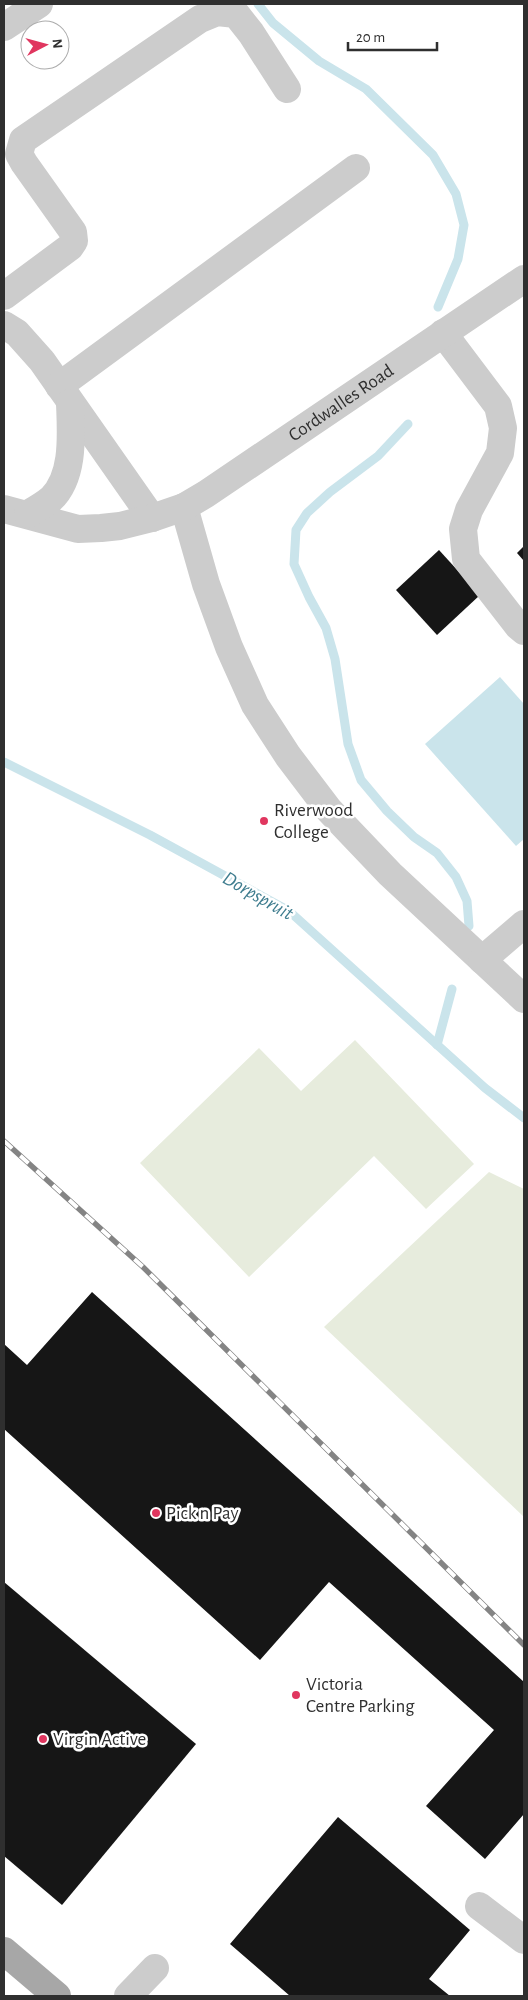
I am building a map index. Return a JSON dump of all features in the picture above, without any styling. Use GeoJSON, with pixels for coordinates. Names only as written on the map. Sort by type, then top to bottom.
{"type":"FeatureCollection","features":[{"type":"Feature","properties":{"kind":"main road"},"geometry":{"type":"LineString","coordinates":[[4,1951],[57,1996]]}},
{"type":"Feature","properties":{"kind":"street"},"geometry":{"type":"LineString","coordinates":[[4,26],[39,4]]}},
{"type":"Feature","properties":{"kind":"street"},"geometry":{"type":"LineString","coordinates":[[4,296],[70,247],[74,241],[73,232],[19,154],[23,140],[200,19],[217,12],[236,14],[251,33],[287,89]]}},
{"type":"Feature","properties":{"kind":"street"},"geometry":{"type":"LineString","coordinates":[[64,394],[356,168]]}},
{"type":"Feature","properties":{"kind":"street","name":"Cordwalles Road"},"geometry":{"type":"LineString","coordinates":[[16,512],[78,529],[120,526],[184,507],[524,279]]}},
{"type":"Feature","properties":{"kind":"street"},"geometry":{"type":"LineString","coordinates":[[4,325],[17,333],[42,361],[152,518]]}},
{"type":"Feature","properties":{"kind":"street"},"geometry":{"type":"LineString","coordinates":[[443,333],[498,406],[503,428],[500,452],[469,510],[463,529],[466,559],[518,626],[524,631]]}},
{"type":"Feature","properties":{"kind":"street"},"geometry":{"type":"LineString","coordinates":[[16,512],[50,500],[59,488],[66,470],[71,432],[64,394]]}},
{"type":"Feature","properties":{"kind":"street"},"geometry":{"type":"LineString","coordinates":[[184,507],[206,584],[229,647],[255,705],[288,756],[329,810],[390,874],[524,999]]}},
{"type":"Feature","properties":{"kind":"street"},"geometry":{"type":"LineString","coordinates":[[482,960],[524,924]]}},
{"type":"Feature","properties":{"kind":"street"},"geometry":{"type":"LineString","coordinates":[[479,1906],[524,1940]]}},
{"type":"Feature","properties":{"kind":"street"},"geometry":{"type":"LineString","coordinates":[[128,1996],[155,1968]]}},
{"type":"Feature","properties":{"kind":"shaded area"},"geometry":{"type":"Polygon","coordinates":[[[355,1040],[474,1164],[426,1209],[374,1156],[249,1277],[140,1163],[259,1048],[301,1091],[355,1040]]]}},
{"type":"Feature","properties":{"kind":"shaded area"},"geometry":{"type":"Polygon","coordinates":[[[489,1172],[524,1189],[524,1517],[324,1327],[489,1172]]]}},
{"type":"Feature","properties":{"kind":"water"},"geometry":{"type":"Polygon","coordinates":[[[500,677],[524,704],[524,839],[516,846],[425,744],[500,677]]]}},
{"type":"Feature","properties":{"kind":"building"},"geometry":{"type":"Polygon","coordinates":[[[524,546],[524,561],[517,553],[524,546]]]}},
{"type":"Feature","properties":{"kind":"building"},"geometry":{"type":"Polygon","coordinates":[[[439,550],[480,595],[437,635],[396,590],[439,550]]]}},
{"type":"Feature","properties":{"kind":"building"},"geometry":{"type":"Polygon","coordinates":[[[92,1292],[524,1682],[524,1814],[485,1859],[426,1806],[494,1730],[329,1582],[260,1660],[4,1429],[4,1344],[27,1365],[92,1292]]]}},
{"type":"Feature","properties":{"kind":"building"},"geometry":{"type":"Polygon","coordinates":[[[4,1582],[196,1744],[62,1905],[4,1856],[4,1582]]]}},
{"type":"Feature","properties":{"kind":"building"},"geometry":{"type":"Polygon","coordinates":[[[338,1817],[470,1930],[429,1979],[450,1996],[290,1996],[230,1944],[338,1817]]]}},
{"type":"Feature","properties":{"kind":"waterway"},"geometry":{"type":"LineString","coordinates":[[258,4],[273,23],[319,61],[366,89],[433,155],[456,194],[464,225],[458,259],[438,307]]}},
{"type":"Feature","properties":{"kind":"waterway"},"geometry":{"type":"LineString","coordinates":[[408,424],[378,456],[330,492],[307,513],[296,530],[294,564],[326,628],[335,659],[348,744],[361,780],[387,811],[414,837],[437,853],[456,877],[467,901],[469,926]]}},
{"type":"Feature","properties":{"kind":"waterway","name":"Dorpspruit"},"geometry":{"type":"LineString","coordinates":[[4,762],[150,835],[289,911],[485,1088],[524,1118]]}},
{"type":"Feature","properties":{"kind":"waterway"},"geometry":{"type":"LineString","coordinates":[[437,1045],[452,989]]}},
{"type":"Feature","properties":{"kind":"railway"},"geometry":{"type":"LineString","coordinates":[[4,1141],[143,1267],[524,1645]]}},
{"type":"Feature","properties":{"kind":"place","name":"Riverwood College"},"geometry":{"type":"Point","coordinates":[264,821]}},
{"type":"Feature","properties":{"kind":"place","name":"Pick n Pay"},"geometry":{"type":"Point","coordinates":[156,1513]}},
{"type":"Feature","properties":{"kind":"place","name":"Victoria Centre Parking"},"geometry":{"type":"Point","coordinates":[296,1695]}},
{"type":"Feature","properties":{"kind":"place","name":"Virgin Active"},"geometry":{"type":"Point","coordinates":[43,1739]}}]}
